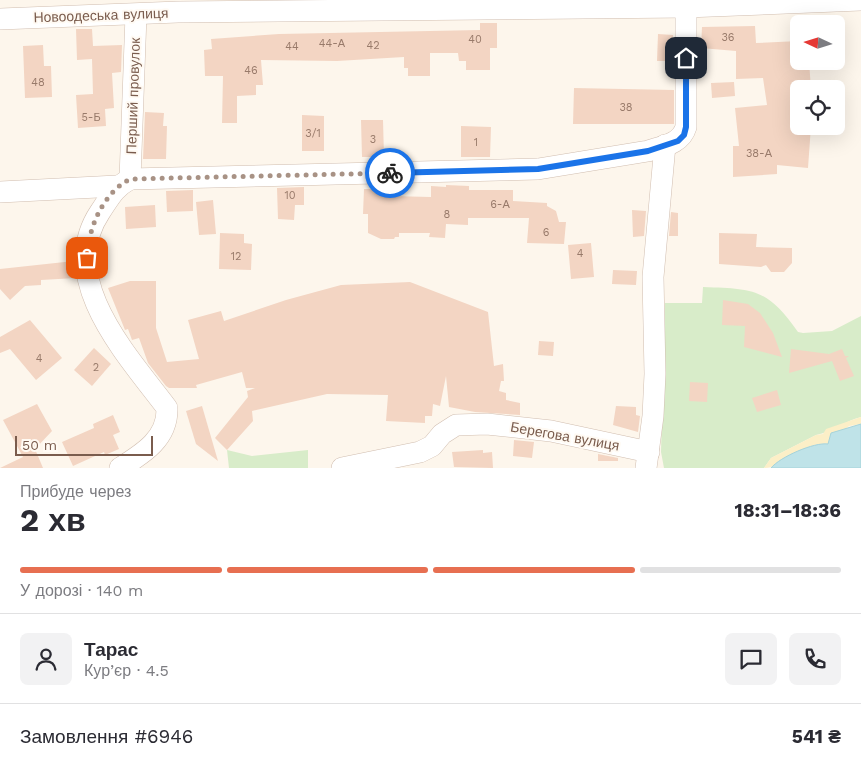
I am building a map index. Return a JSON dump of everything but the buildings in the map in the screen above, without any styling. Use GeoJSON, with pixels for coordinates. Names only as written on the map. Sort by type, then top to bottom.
{"type":"FeatureCollection","features":[{"type":"Feature","properties":{"kind":"street","name":"Новоодеська вулиця"},"geometry":{"type":"LineString","coordinates":[[0,19],[207,12],[686,7],[861,0]]}},
{"type":"Feature","properties":{"kind":"street"},"geometry":{"type":"LineString","coordinates":[[0,192],[124,183],[538,169],[648,151],[678,141],[684,135],[686,127],[686,7]]}},
{"type":"Feature","properties":{"kind":"street","name":"Перший провулок"},"geometry":{"type":"LineString","coordinates":[[124,183],[136,15]]}},
{"type":"Feature","properties":{"kind":"street"},"geometry":{"type":"LineString","coordinates":[[647,460],[655,374],[653,277],[665,145]]}},
{"type":"Feature","properties":{"kind":"street"},"geometry":{"type":"LineString","coordinates":[[120,468],[141,455],[165,430],[167,408],[102,319],[89,288],[88,239],[96,217],[124,183]]}},
{"type":"Feature","properties":{"kind":"street","name":"Берегова вулиця"},"geometry":{"type":"LineString","coordinates":[[342,468],[420,452],[432,446],[442,434],[456,426],[487,424],[551,431],[647,460]]}},
{"type":"Feature","properties":{"kind":"green space"},"geometry":{"type":"Polygon","coordinates":[[[703,287],[735,289],[758,294],[768,299],[798,332],[803,333],[832,331],[861,316],[861,417],[816,435],[771,458],[764,468],[664,468],[661,452],[665,303],[702,303],[703,287]]]}},
{"type":"Feature","properties":{"kind":"green space"},"geometry":{"type":"Polygon","coordinates":[[[227,450],[252,456],[308,450],[308,468],[229,468],[227,450]]]}},
{"type":"Feature","properties":{"kind":"sand"},"geometry":{"type":"Polygon","coordinates":[[[861,417],[861,424],[849,426],[828,444],[810,446],[778,464],[764,468],[771,458],[816,435],[823,434],[826,429],[861,417]]]}},
{"type":"Feature","properties":{"kind":"water"},"geometry":{"type":"Polygon","coordinates":[[[861,424],[861,468],[771,468],[782,459],[798,451],[814,445],[828,444],[831,433],[861,424]]]}},
{"type":"Feature","properties":{"kind":"way so far"},"geometry":{"type":"LineString","coordinates":[[87,258],[88,239],[96,217],[117,186],[130,179],[390,173]]}},
{"type":"Feature","properties":{"kind":"route"},"geometry":{"type":"LineString","coordinates":[[390,173],[538,169],[648,151],[678,141],[684,135],[686,127],[686,58]]}}]}
